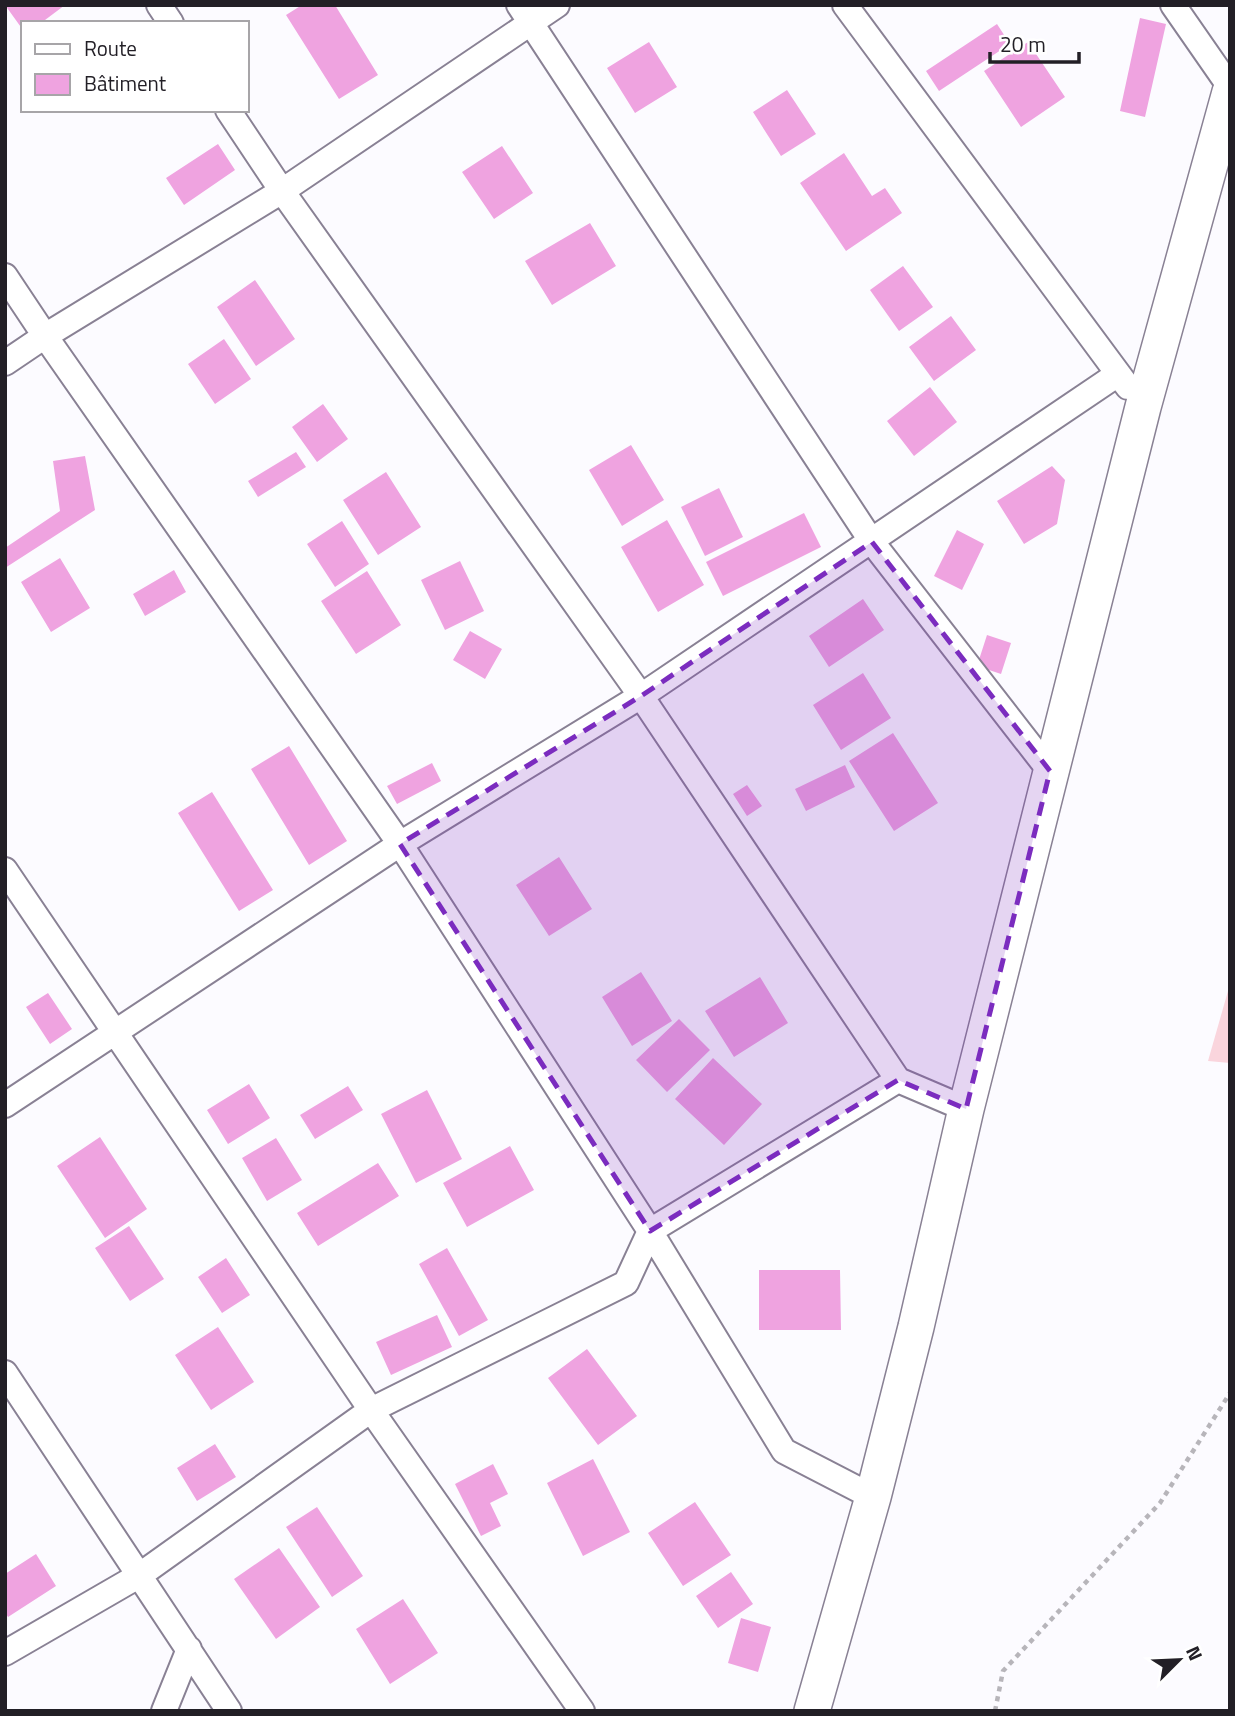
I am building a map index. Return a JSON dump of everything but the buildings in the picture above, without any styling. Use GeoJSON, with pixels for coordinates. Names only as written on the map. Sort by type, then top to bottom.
{"type":"FeatureCollection","features":[{"type":"Feature","properties":{"kind":"main road"},"geometry":{"type":"LineString","coordinates":[[812,1711],[873,1497],[916,1327],[966,1109],[1143,407],[1230,93]]}},
{"type":"Feature","properties":{"kind":"street"},"geometry":{"type":"LineString","coordinates":[[159,5],[170,21]]}},
{"type":"Feature","properties":{"kind":"street"},"geometry":{"type":"LineString","coordinates":[[5,363],[282,191],[525,14],[557,5]]}},
{"type":"Feature","properties":{"kind":"street"},"geometry":{"type":"LineString","coordinates":[[845,5],[1143,407]]}},
{"type":"Feature","properties":{"kind":"street"},"geometry":{"type":"LineString","coordinates":[[1173,5],[1230,87]]}},
{"type":"Feature","properties":{"kind":"street"},"geometry":{"type":"LineString","coordinates":[[525,14],[872,542],[1050,771]]}},
{"type":"Feature","properties":{"kind":"street"},"geometry":{"type":"LineString","coordinates":[[229,112],[282,191],[641,696],[898,1080],[966,1109]]}},
{"type":"Feature","properties":{"kind":"street"},"geometry":{"type":"LineString","coordinates":[[5,276],[400,844],[650,1231],[784,1451],[873,1497]]}},
{"type":"Feature","properties":{"kind":"street"},"geometry":{"type":"LineString","coordinates":[[5,1105],[400,844],[641,696],[1118,374]]}},
{"type":"Feature","properties":{"kind":"street"},"geometry":{"type":"LineString","coordinates":[[5,870],[371,1410],[582,1711]]}},
{"type":"Feature","properties":{"kind":"street"},"geometry":{"type":"LineString","coordinates":[[5,1653],[140,1575],[371,1410],[626,1283],[650,1231],[898,1080]]}},
{"type":"Feature","properties":{"kind":"street"},"geometry":{"type":"LineString","coordinates":[[5,1373],[229,1711]]}},
{"type":"Feature","properties":{"kind":"street"},"geometry":{"type":"LineString","coordinates":[[164,1711],[189,1649]]}},
{"type":"Feature","properties":{"kind":"path"},"geometry":{"type":"LineString","coordinates":[[995,1711],[1003,1671],[1160,1503],[1230,1392]]}},
{"type":"Feature","properties":{"kind":"highlighted area"},"geometry":{"type":"Polygon","coordinates":[[[872,542],[1050,771],[966,1109],[898,1080],[650,1231],[400,844],[641,696],[872,542]]]}},
{"type":"Feature","properties":{"kind":"shaded area"},"geometry":{"type":"Polygon","coordinates":[[[1230,984],[1230,1063],[1208,1061],[1230,984]]]}}]}
